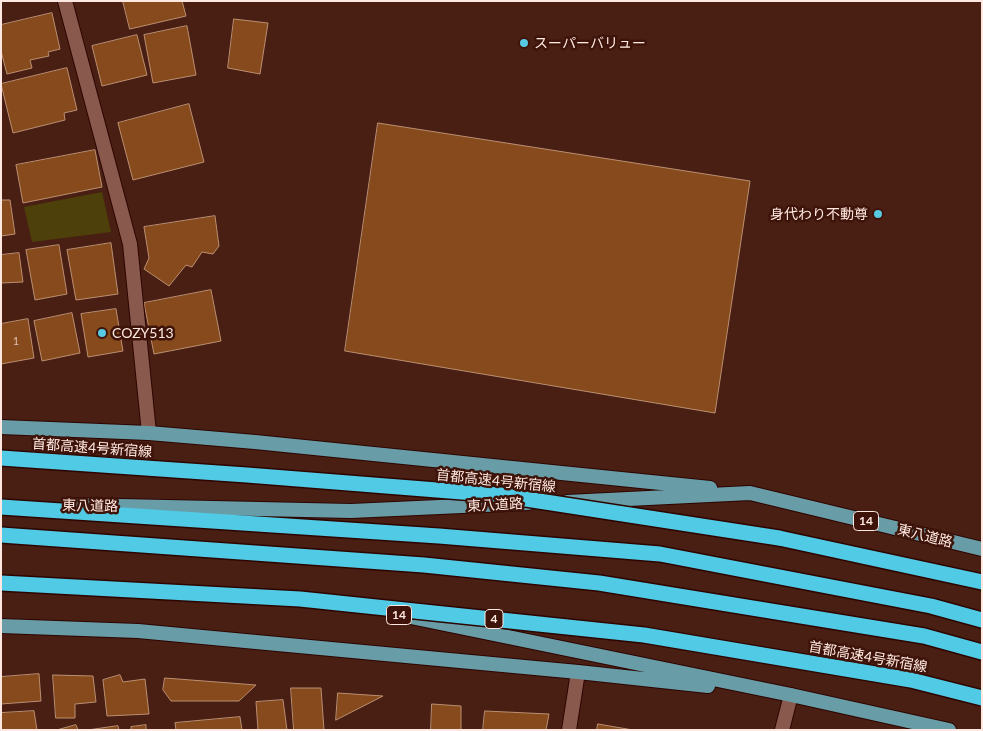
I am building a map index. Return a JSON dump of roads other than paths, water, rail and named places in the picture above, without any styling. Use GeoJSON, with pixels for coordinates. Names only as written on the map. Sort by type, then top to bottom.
{"type":"FeatureCollection","features":[{"type":"Feature","properties":{"kind":"highway","name":"首都高速4号新宿線"},"geometry":{"type":"LineString","coordinates":[[1,458],[500,495],[779,538],[982,582]]}},
{"type":"Feature","properties":{"kind":"highway"},"geometry":{"type":"LineString","coordinates":[[1,505],[439,536],[660,554],[931,606],[982,620]]}},
{"type":"Feature","properties":{"kind":"highway"},"geometry":{"type":"LineString","coordinates":[[1,535],[424,565],[599,583],[924,636],[982,652]]}},
{"type":"Feature","properties":{"kind":"highway","name":"首都高速4号新宿線"},"geometry":{"type":"LineString","coordinates":[[1,583],[300,599],[644,634],[911,680],[982,698]]}},
{"type":"Feature","properties":{"kind":"main road"},"geometry":{"type":"LineString","coordinates":[[1,427],[149,433],[255,442],[750,493]]}},
{"type":"Feature","properties":{"kind":"main road","name":"東八道路"},"geometry":{"type":"LineString","coordinates":[[1,505],[351,511],[750,493],[982,549]]}},
{"type":"Feature","properties":{"kind":"main road","name":"14"},"geometry":{"type":"LineString","coordinates":[[1,577],[394,614],[791,695],[948,730]]}},
{"type":"Feature","properties":{"kind":"main road"},"geometry":{"type":"LineString","coordinates":[[1,626],[138,631],[578,672],[791,695]]}},
{"type":"Feature","properties":{"kind":"street"},"geometry":{"type":"LineString","coordinates":[[65,1],[130,244],[149,433]]}},
{"type":"Feature","properties":{"kind":"street"},"geometry":{"type":"LineString","coordinates":[[569,730],[578,672]]}},
{"type":"Feature","properties":{"kind":"street"},"geometry":{"type":"LineString","coordinates":[[782,730],[791,695]]}},
{"type":"Feature","properties":{"kind":"place","name":"スーパーバリュー"},"geometry":{"type":"Point","coordinates":[524,43]}},
{"type":"Feature","properties":{"kind":"place","name":"身代わり不動尊"},"geometry":{"type":"Point","coordinates":[878,214]}},
{"type":"Feature","properties":{"kind":"place","name":"COZY513"},"geometry":{"type":"Point","coordinates":[102,333]}}]}
